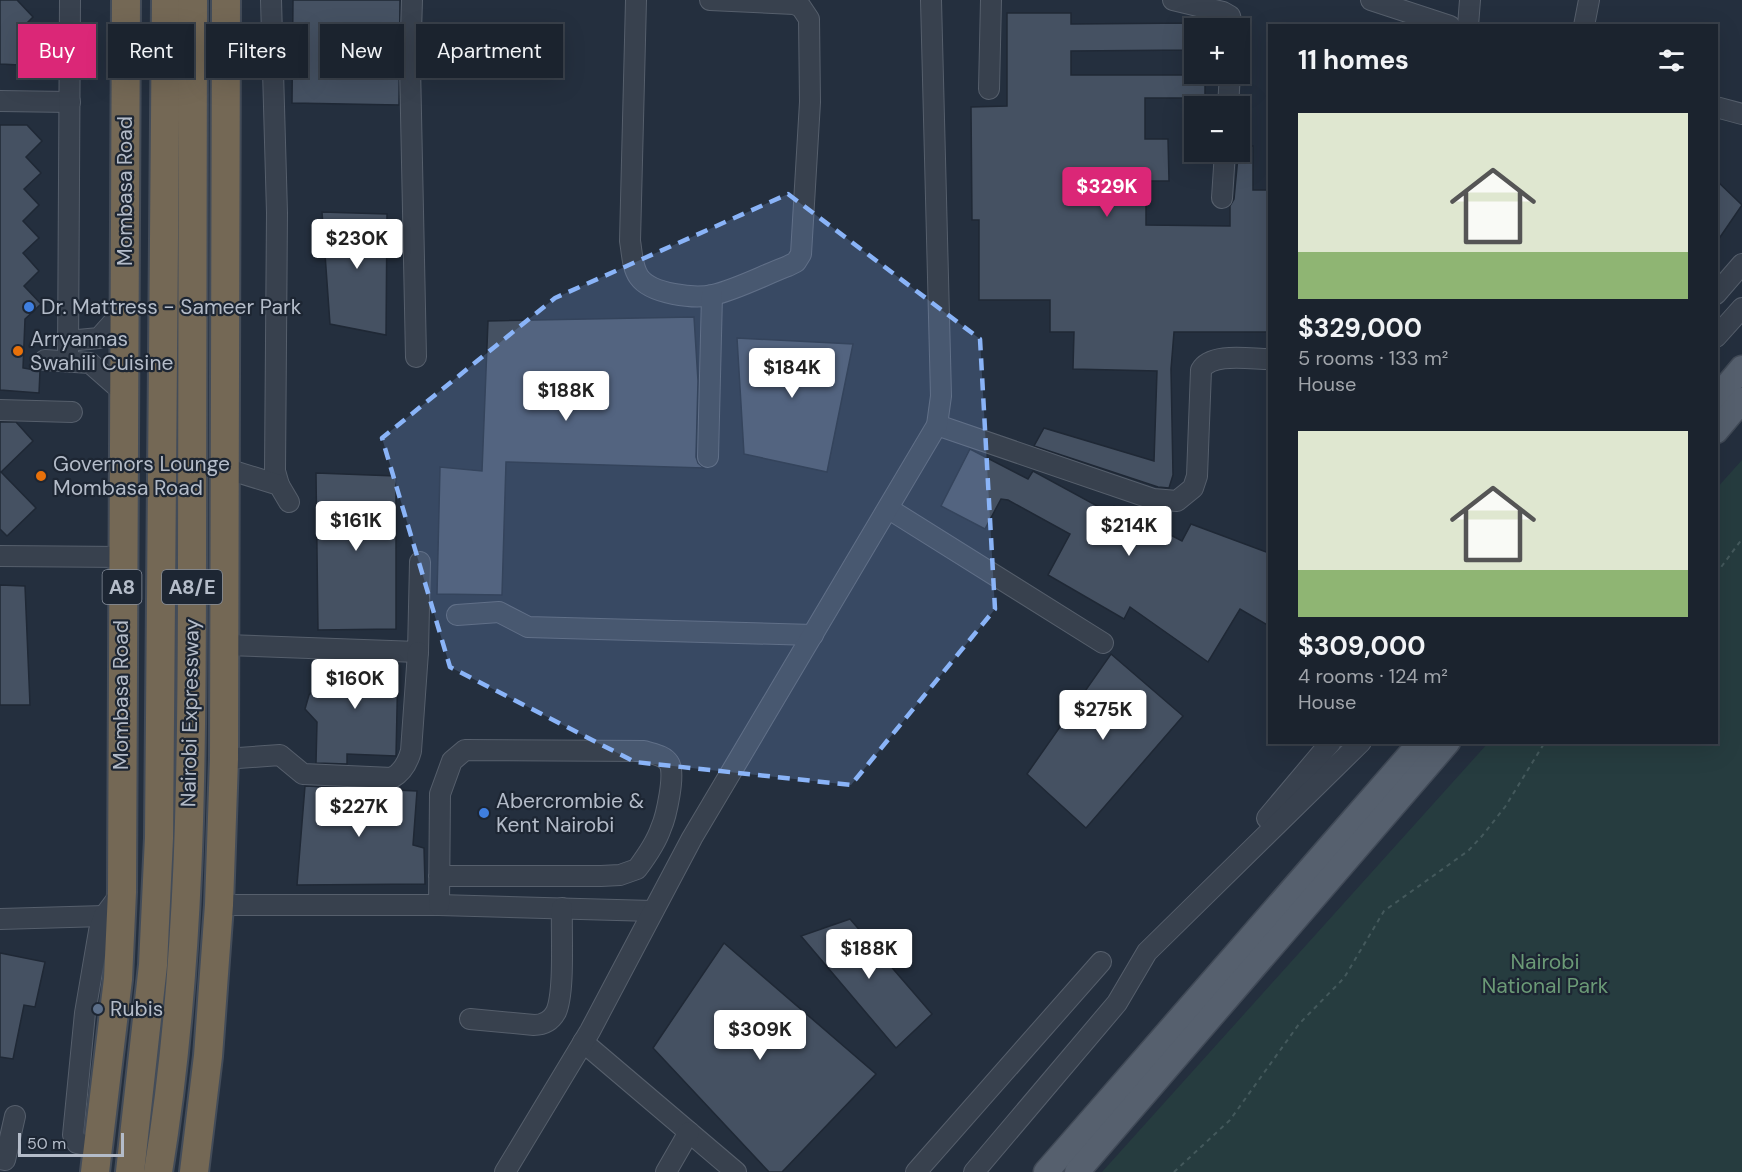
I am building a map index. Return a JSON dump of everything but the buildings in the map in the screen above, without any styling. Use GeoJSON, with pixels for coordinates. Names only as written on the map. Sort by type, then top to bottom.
{"type":"FeatureCollection","features":[{"type":"Feature","properties":{"kind":"highway","name":"Mombasa Road"},"geometry":{"type":"LineString","coordinates":[[97,1160],[118,978],[122,892],[126,0]]}},
{"type":"Feature","properties":{"kind":"highway","name":"Nairobi Expressway"},"geometry":{"type":"LineString","coordinates":[[130,1172],[153,965],[159,838],[166,0]]}},
{"type":"Feature","properties":{"kind":"highway","name":"Nairobi Expressway"},"geometry":{"type":"LineString","coordinates":[[158,1172],[169,1107],[187,878],[192,652],[193,0]]}},
{"type":"Feature","properties":{"kind":"highway"},"geometry":{"type":"LineString","coordinates":[[194,1172],[208,1056],[219,905],[224,759],[226,0]]}},
{"type":"Feature","properties":{"kind":"main road"},"geometry":{"type":"LineString","coordinates":[[1718,397],[1742,368]]}},
{"type":"Feature","properties":{"kind":"main road"},"geometry":{"type":"LineString","coordinates":[[1718,429],[1742,400]]}},
{"type":"Feature","properties":{"kind":"main road"},"geometry":{"type":"LineString","coordinates":[[1046,1172],[1419,744]]}},
{"type":"Feature","properties":{"kind":"main road"},"geometry":{"type":"LineString","coordinates":[[1077,1172],[1446,744]]}},
{"type":"Feature","properties":{"kind":"street"},"geometry":{"type":"LineString","coordinates":[[68,350],[70,0]]}},
{"type":"Feature","properties":{"kind":"street"},"geometry":{"type":"LineString","coordinates":[[224,468],[284,494],[276,471],[277,213],[271,0]]}},
{"type":"Feature","properties":{"kind":"street"},"geometry":{"type":"LineString","coordinates":[[412,0],[410,65],[416,357]]}},
{"type":"Feature","properties":{"kind":"street"},"geometry":{"type":"LineString","coordinates":[[636,0],[630,240],[633,263],[638,276],[648,286],[668,294],[712,295],[788,266],[796,262],[801,254],[810,102],[809,19],[806,12],[794,4],[710,0]]}},
{"type":"Feature","properties":{"kind":"street"},"geometry":{"type":"LineString","coordinates":[[505,1172],[584,1042],[692,838],[937,425],[941,396],[931,0]]}},
{"type":"Feature","properties":{"kind":"street"},"geometry":{"type":"LineString","coordinates":[[989,89],[991,0]]}},
{"type":"Feature","properties":{"kind":"street"},"geometry":{"type":"LineString","coordinates":[[1173,0],[1223,12],[1230,18]]}},
{"type":"Feature","properties":{"kind":"street"},"geometry":{"type":"LineString","coordinates":[[1371,0],[1409,6],[1446,24]]}},
{"type":"Feature","properties":{"kind":"street"},"geometry":{"type":"LineString","coordinates":[[1468,24],[1470,0]]}},
{"type":"Feature","properties":{"kind":"street"},"geometry":{"type":"LineString","coordinates":[[1584,24],[1589,0]]}},
{"type":"Feature","properties":{"kind":"street"},"geometry":{"type":"LineString","coordinates":[[0,101],[70,102]]}},
{"type":"Feature","properties":{"kind":"street"},"geometry":{"type":"LineString","coordinates":[[1718,107],[1742,114]]}},
{"type":"Feature","properties":{"kind":"street"},"geometry":{"type":"LineString","coordinates":[[1222,198],[1224,162]]}},
{"type":"Feature","properties":{"kind":"street"},"geometry":{"type":"LineString","coordinates":[[1718,292],[1742,264]]}},
{"type":"Feature","properties":{"kind":"street"},"geometry":{"type":"LineString","coordinates":[[708,457],[712,295]]}},
{"type":"Feature","properties":{"kind":"street"},"geometry":{"type":"LineString","coordinates":[[1718,335],[1742,308]]}},
{"type":"Feature","properties":{"kind":"street"},"geometry":{"type":"LineString","coordinates":[[45,360],[99,338],[124,310]]}},
{"type":"Feature","properties":{"kind":"street"},"geometry":{"type":"LineString","coordinates":[[68,350],[95,366],[123,392]]}},
{"type":"Feature","properties":{"kind":"street"},"geometry":{"type":"LineString","coordinates":[[937,425],[1153,499],[1177,501],[1193,488],[1197,476],[1201,370],[1205,363],[1214,359],[1268,360]]}},
{"type":"Feature","properties":{"kind":"street"},"geometry":{"type":"LineString","coordinates":[[0,410],[72,412]]}},
{"type":"Feature","properties":{"kind":"street"},"geometry":{"type":"LineString","coordinates":[[889,509],[1103,643]]}},
{"type":"Feature","properties":{"kind":"street"},"geometry":{"type":"LineString","coordinates":[[0,556],[123,556]]}},
{"type":"Feature","properties":{"kind":"street"},"geometry":{"type":"LineString","coordinates":[[224,759],[280,755],[303,774],[392,778],[397,776],[411,751],[418,652],[420,562]]}},
{"type":"Feature","properties":{"kind":"street"},"geometry":{"type":"LineString","coordinates":[[457,615],[499,612],[528,627],[813,635]]}},
{"type":"Feature","properties":{"kind":"street"},"geometry":{"type":"LineString","coordinates":[[226,645],[418,652]]}},
{"type":"Feature","properties":{"kind":"street"},"geometry":{"type":"LineString","coordinates":[[1243,857],[1256,830],[1329,744]]}},
{"type":"Feature","properties":{"kind":"street"},"geometry":{"type":"LineString","coordinates":[[974,1172],[1117,1003],[1148,952],[1359,744]]}},
{"type":"Feature","properties":{"kind":"street"},"geometry":{"type":"LineString","coordinates":[[439,876],[601,876],[620,875],[637,869],[661,829],[672,769],[664,757],[644,752],[465,750],[452,761],[440,794],[439,876],[439,905]]}},
{"type":"Feature","properties":{"kind":"street"},"geometry":{"type":"LineString","coordinates":[[97,1160],[77,1143],[72,1135],[86,1013],[104,916],[122,892]]}},
{"type":"Feature","properties":{"kind":"street"},"geometry":{"type":"LineString","coordinates":[[219,905],[439,905],[653,911]]}},
{"type":"Feature","properties":{"kind":"street"},"geometry":{"type":"LineString","coordinates":[[470,1019],[543,1025],[555,1014],[559,1003],[562,908]]}},
{"type":"Feature","properties":{"kind":"street"},"geometry":{"type":"LineString","coordinates":[[0,919],[104,916]]}},
{"type":"Feature","properties":{"kind":"street"},"geometry":{"type":"LineString","coordinates":[[916,1172],[1101,963]]}},
{"type":"Feature","properties":{"kind":"street"},"geometry":{"type":"LineString","coordinates":[[584,1042],[736,1172]]}},
{"type":"Feature","properties":{"kind":"street"},"geometry":{"type":"LineString","coordinates":[[0,1159],[5,1160],[15,1116]]}},
{"type":"Feature","properties":{"kind":"street"},"geometry":{"type":"LineString","coordinates":[[666,1172],[688,1132]]}},
{"type":"Feature","properties":{"kind":"path"},"geometry":{"type":"LineString","coordinates":[[1718,571],[1742,539]]}},
{"type":"Feature","properties":{"kind":"path"},"geometry":{"type":"LineString","coordinates":[[1174,1172],[1221,1131],[1299,1024],[1344,978],[1384,911],[1468,851],[1482,836],[1505,807],[1544,744]]}},
{"type":"Feature","properties":{"kind":"highlighted area"},"geometry":{"type":"Polygon","coordinates":[[[788,194],[980,339],[995,609],[851,785],[635,762],[450,667],[382,438],[555,298],[788,194]]]}},
{"type":"Feature","properties":{"kind":"green space","name":"Nairobi National Park"},"geometry":{"type":"Polygon","coordinates":[[[1742,460],[1742,1172],[1102,1172],[1487,744],[1718,744],[1718,487],[1742,460]]]}},
{"type":"Feature","properties":{"kind":"place","name":"Dr. Mattress - Sameer Park"},"geometry":{"type":"Point","coordinates":[29,307]}},
{"type":"Feature","properties":{"kind":"place","name":"Arryannas Swahili Cuisine"},"geometry":{"type":"Point","coordinates":[18,351]}},
{"type":"Feature","properties":{"kind":"place","name":"Governors Lounge Mombasa Road"},"geometry":{"type":"Point","coordinates":[41,476]}},
{"type":"Feature","properties":{"kind":"place","name":"Abercrombie & Kent Nairobi"},"geometry":{"type":"Point","coordinates":[484,813]}},
{"type":"Feature","properties":{"kind":"place","name":"Rubis"},"geometry":{"type":"Point","coordinates":[98,1009]}}]}
